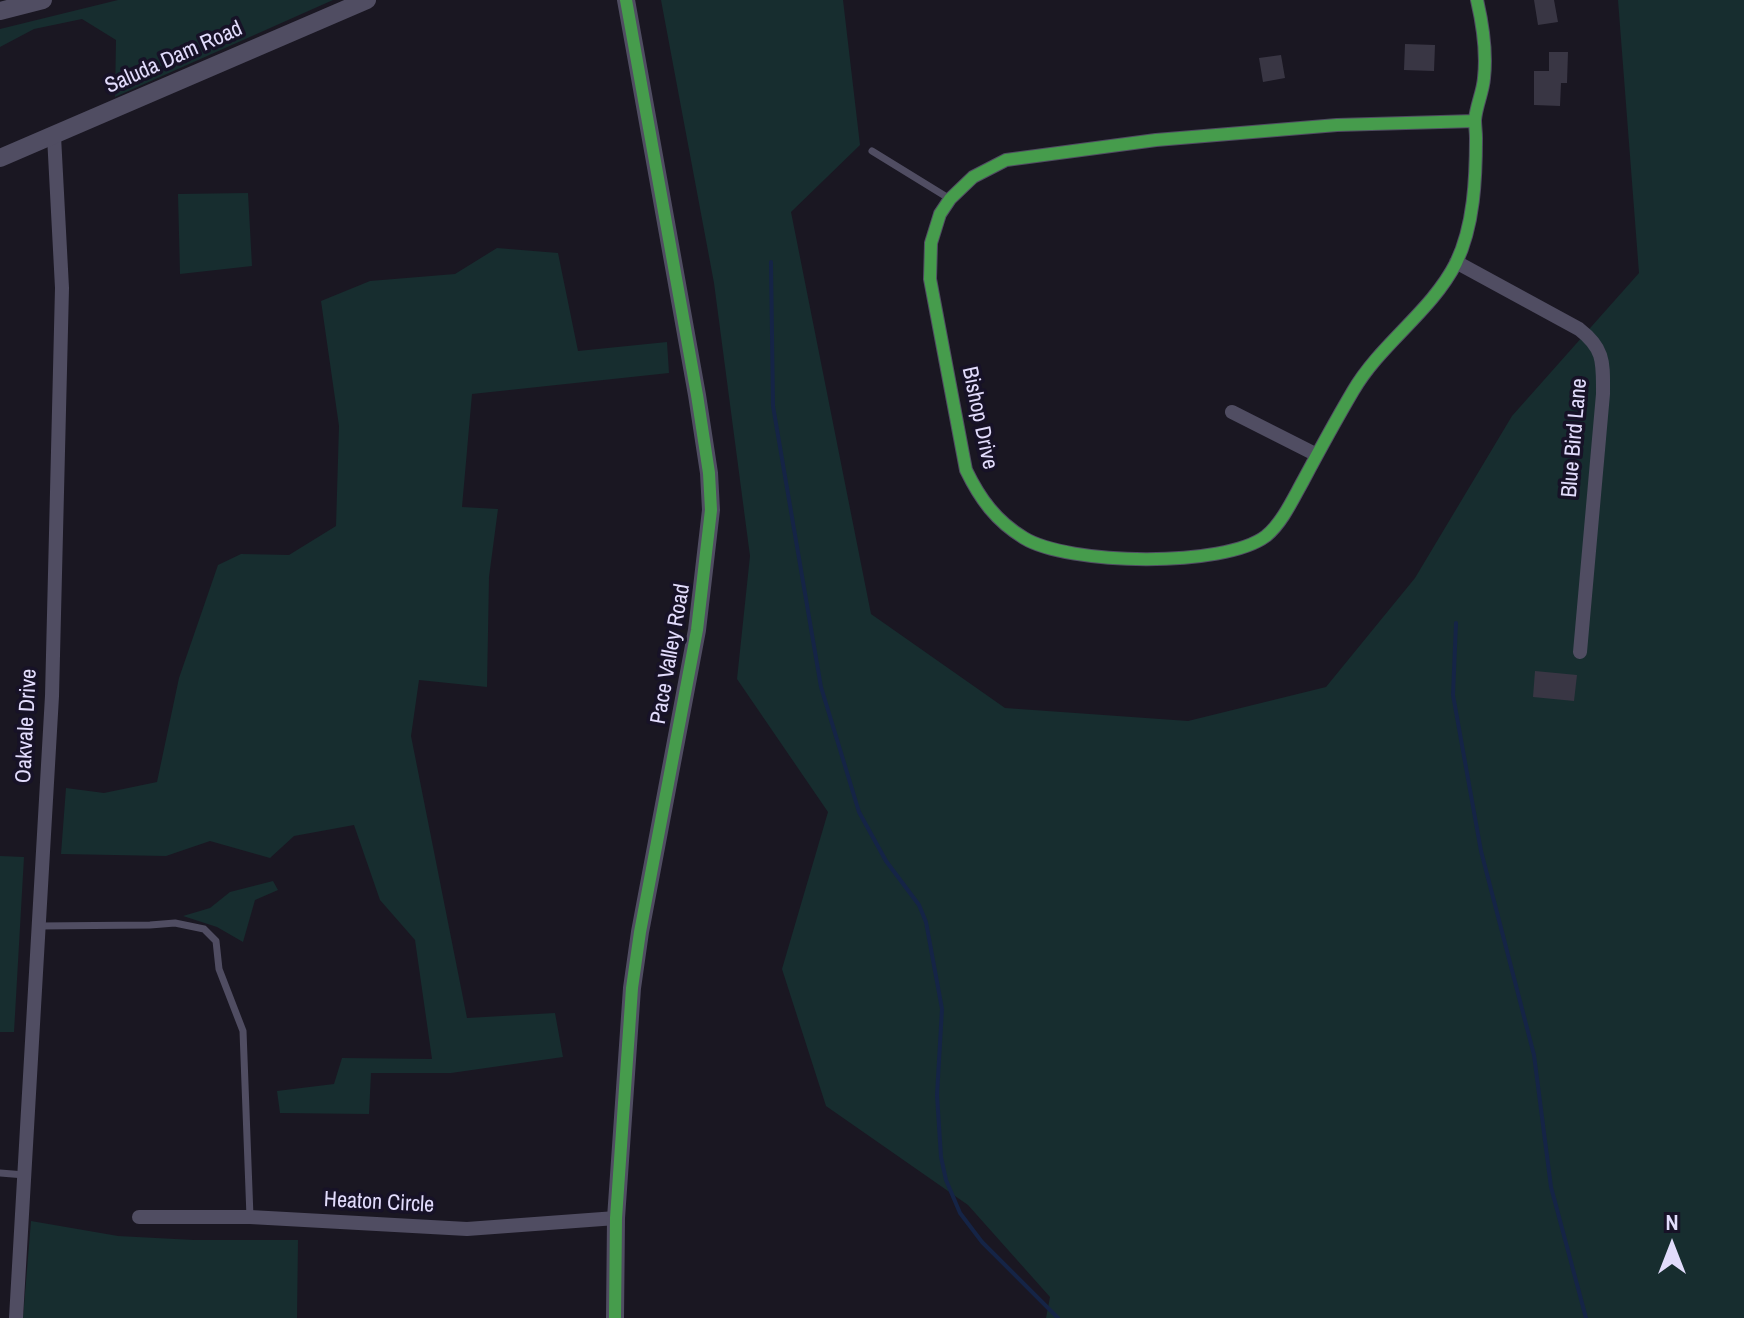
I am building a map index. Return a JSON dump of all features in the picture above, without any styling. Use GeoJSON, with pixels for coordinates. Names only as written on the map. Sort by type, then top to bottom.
{"type":"FeatureCollection","features":[{"type":"Feature","properties":{"kind":"street"},"geometry":{"type":"LineString","coordinates":[[0,11],[43,0]]}},
{"type":"Feature","properties":{"kind":"street","name":"Saluda Dam Road"},"geometry":{"type":"LineString","coordinates":[[0,158],[367,0]]}},
{"type":"Feature","properties":{"kind":"street","name":"Pace Valley Road"},"geometry":{"type":"LineString","coordinates":[[615,1318],[616,1218],[632,988],[697,630],[711,510],[709,473],[697,395],[626,0]]}},
{"type":"Feature","properties":{"kind":"street","name":"Bishop Drive"},"geometry":{"type":"LineString","coordinates":[[1475,121],[1337,125],[1156,140],[1006,160],[973,177],[950,199],[940,214],[931,243],[930,279],[966,470],[979,497],[999,520],[1026,540],[1065,552],[1096,556],[1193,558],[1229,553],[1269,534],[1363,373],[1428,301],[1456,262],[1471,209],[1475,121],[1484,79],[1484,31],[1477,0]]}},
{"type":"Feature","properties":{"kind":"street","name":"Oakvale Drive"},"geometry":{"type":"LineString","coordinates":[[16,1318],[52,696],[62,288],[54,136]]}},
{"type":"Feature","properties":{"kind":"street","name":"Blue Bird Lane"},"geometry":{"type":"LineString","coordinates":[[1456,262],[1579,329],[1592,339],[1603,357],[1603,394],[1580,652]]}},
{"type":"Feature","properties":{"kind":"street"},"geometry":{"type":"LineString","coordinates":[[1232,412],[1317,455]]}},
{"type":"Feature","properties":{"kind":"street","name":"Heaton Circle"},"geometry":{"type":"LineString","coordinates":[[139,1217],[250,1217],[467,1229],[616,1218]]}},
{"type":"Feature","properties":{"kind":"lane"},"geometry":{"type":"LineString","coordinates":[[872,151],[950,199]]}},
{"type":"Feature","properties":{"kind":"lane"},"geometry":{"type":"LineString","coordinates":[[39,926],[175,923],[204,929],[216,941],[219,969],[243,1031],[250,1217]]}},
{"type":"Feature","properties":{"kind":"lane"},"geometry":{"type":"LineString","coordinates":[[0,1173],[25,1175]]}},
{"type":"Feature","properties":{"kind":"green space"},"geometry":{"type":"Polygon","coordinates":[[[118,0],[333,0],[115,97],[116,40],[82,19],[34,29],[0,47],[0,29],[118,0]]]}},
{"type":"Feature","properties":{"kind":"green space"},"geometry":{"type":"Polygon","coordinates":[[[661,0],[843,0],[860,145],[791,212],[871,614],[1005,708],[1188,721],[1326,687],[1415,578],[1512,416],[1639,273],[1618,0],[1744,0],[1744,1318],[1046,1318],[1050,1297],[968,1205],[826,1106],[782,969],[828,812],[737,679],[750,556],[714,283],[661,0]]]}},
{"type":"Feature","properties":{"kind":"green space"},"geometry":{"type":"Polygon","coordinates":[[[248,193],[252,266],[180,274],[178,194],[248,193]]]}},
{"type":"Feature","properties":{"kind":"green space"},"geometry":{"type":"Polygon","coordinates":[[[497,248],[558,253],[578,351],[667,342],[669,373],[472,394],[462,507],[498,509],[489,577],[487,687],[419,680],[411,736],[467,1018],[555,1013],[563,1057],[451,1073],[371,1073],[369,1114],[280,1113],[277,1091],[334,1084],[342,1058],[432,1059],[415,940],[380,900],[354,825],[294,836],[270,858],[210,841],[166,856],[61,854],[66,788],[104,793],[157,782],[179,678],[218,565],[241,554],[289,555],[336,526],[339,426],[321,301],[370,281],[455,274],[497,248]]]}},
{"type":"Feature","properties":{"kind":"green space"},"geometry":{"type":"Polygon","coordinates":[[[0,856],[24,857],[14,1032],[0,1032],[0,856]]]}},
{"type":"Feature","properties":{"kind":"green space"},"geometry":{"type":"Polygon","coordinates":[[[273,881],[278,890],[255,900],[243,942],[217,927],[183,916],[210,908],[230,892],[273,881]]]}},
{"type":"Feature","properties":{"kind":"green space"},"geometry":{"type":"Polygon","coordinates":[[[31,1221],[118,1236],[298,1240],[297,1318],[23,1318],[31,1221]]]}},
{"type":"Feature","properties":{"kind":"building"},"geometry":{"type":"Polygon","coordinates":[[[1534,0],[1554,0],[1558,22],[1538,25],[1534,0]]]}},
{"type":"Feature","properties":{"kind":"building"},"geometry":{"type":"Polygon","coordinates":[[[1405,44],[1435,45],[1434,71],[1404,70],[1405,44]]]}},
{"type":"Feature","properties":{"kind":"building"},"geometry":{"type":"Polygon","coordinates":[[[1549,52],[1568,52],[1567,83],[1561,83],[1560,106],[1534,105],[1534,71],[1549,71],[1549,52]]]}},
{"type":"Feature","properties":{"kind":"building"},"geometry":{"type":"Polygon","coordinates":[[[1281,55],[1285,78],[1263,82],[1259,58],[1281,55]]]}},
{"type":"Feature","properties":{"kind":"building"},"geometry":{"type":"Polygon","coordinates":[[[1535,671],[1577,675],[1574,701],[1533,697],[1535,671]]]}},
{"type":"Feature","properties":{"kind":"waterway"},"geometry":{"type":"LineString","coordinates":[[771,262],[773,406],[821,687],[859,812],[886,861],[919,905],[926,922],[942,1009],[937,1095],[941,1157],[946,1180],[960,1213],[982,1242],[1058,1318]]}},
{"type":"Feature","properties":{"kind":"waterway"},"geometry":{"type":"LineString","coordinates":[[1456,623],[1453,695],[1481,851],[1534,1055],[1551,1187],[1586,1318]]}},
{"type":"Feature","properties":{"kind":"cycle path"},"geometry":{"type":"LineString","coordinates":[[615,1318],[616,1218],[632,988],[697,630],[711,510],[709,473],[697,395],[626,0]]}},
{"type":"Feature","properties":{"kind":"cycle path"},"geometry":{"type":"LineString","coordinates":[[1475,121],[1337,125],[1156,140],[1006,160],[973,177],[950,199],[940,214],[931,243],[930,279],[966,470],[990,508],[1014,531],[1045,547],[1109,558],[1183,558],[1217,554],[1245,546],[1272,531],[1364,374],[1446,281],[1462,249],[1473,202],[1476,153],[1475,120],[1485,68],[1477,0]]}}]}
